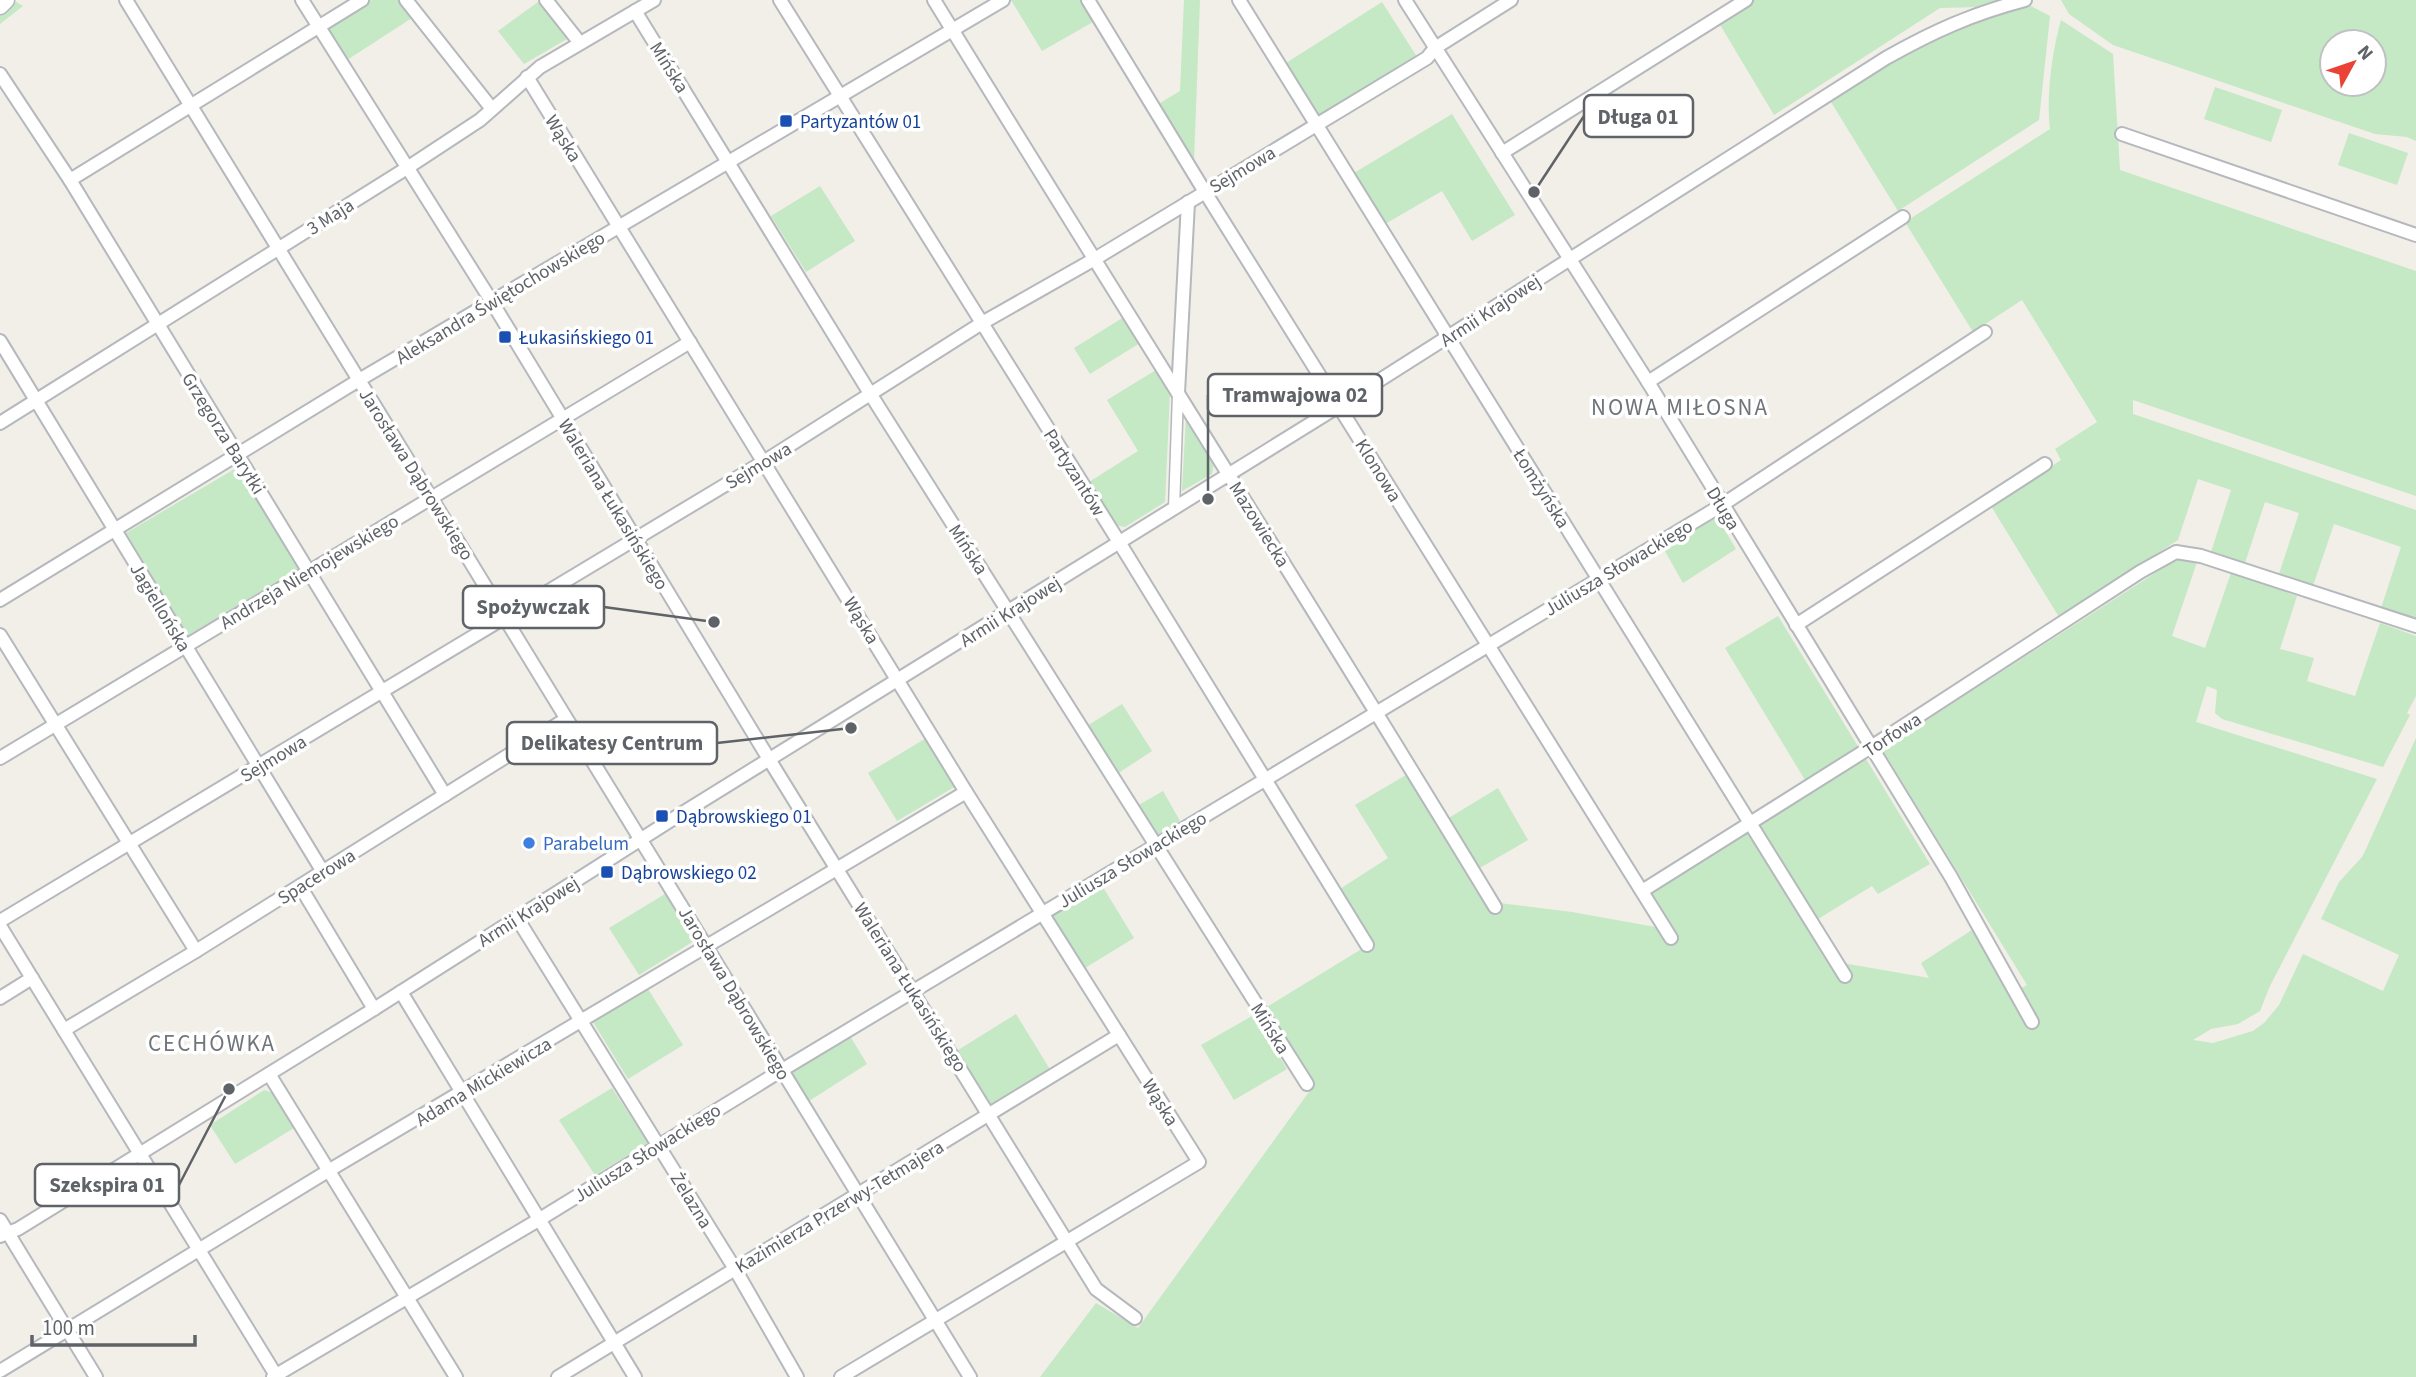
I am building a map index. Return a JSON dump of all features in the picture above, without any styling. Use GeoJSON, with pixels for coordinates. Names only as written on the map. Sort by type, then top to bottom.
{"type":"FeatureCollection","features":[{"type":"Feature","properties":{"kind":"street"},"geometry":{"type":"LineString","coordinates":[[0,6],[6,0]]}},
{"type":"Feature","properties":{"kind":"street","name":"Jarosława Dąbrowskiego"},"geometry":{"type":"LineString","coordinates":[[126,0],[970,1377]]}},
{"type":"Feature","properties":{"kind":"street","name":"Waleriana Łukasińskiego"},"geometry":{"type":"LineString","coordinates":[[302,0],[492,302],[769,759],[1096,1289],[1135,1318]]}},
{"type":"Feature","properties":{"kind":"street"},"geometry":{"type":"LineString","coordinates":[[70,180],[362,0]]}},
{"type":"Feature","properties":{"kind":"street"},"geometry":{"type":"LineString","coordinates":[[406,0],[492,109]]}},
{"type":"Feature","properties":{"kind":"street"},"geometry":{"type":"LineString","coordinates":[[546,0],[580,43]]}},
{"type":"Feature","properties":{"kind":"street","name":"3 Maja"},"geometry":{"type":"LineString","coordinates":[[0,423],[480,120],[527,77],[654,0]]}},
{"type":"Feature","properties":{"kind":"street","name":"Partyzantów"},"geometry":{"type":"LineString","coordinates":[[780,0],[1367,945]]}},
{"type":"Feature","properties":{"kind":"street","name":"Mazowiecka"},"geometry":{"type":"LineString","coordinates":[[934,0],[1495,907]]}},
{"type":"Feature","properties":{"kind":"street","name":"Aleksandra Świętochowskiego"},"geometry":{"type":"LineString","coordinates":[[0,600],[359,380],[1003,0]]}},
{"type":"Feature","properties":{"kind":"street","name":"Klonowa"},"geometry":{"type":"LineString","coordinates":[[1088,0],[1671,938]]}},
{"type":"Feature","properties":{"kind":"street","name":"Łomżyńska"},"geometry":{"type":"LineString","coordinates":[[1239,0],[1845,976]]}},
{"type":"Feature","properties":{"kind":"street","name":"Długa"},"geometry":{"type":"LineString","coordinates":[[1405,0],[1648,382],[1951,877],[2032,1021]]}},
{"type":"Feature","properties":{"kind":"street","name":"Sejmowa"},"geometry":{"type":"LineString","coordinates":[[0,924],[765,461],[982,323],[1093,260],[1427,58],[1435,48],[1511,0]]}},
{"type":"Feature","properties":{"kind":"street"},"geometry":{"type":"LineString","coordinates":[[1502,153],[1746,0]]}},
{"type":"Feature","properties":{"kind":"street","name":"Armii Krajowej"},"geometry":{"type":"LineString","coordinates":[[4,1235],[139,1155],[640,839],[1229,475],[1886,58],[1934,31],[1991,9],[2025,0]]}},
{"type":"Feature","properties":{"kind":"street","name":"Mińska"},"geometry":{"type":"LineString","coordinates":[[635,11],[871,395],[1307,1084]]}},
{"type":"Feature","properties":{"kind":"street","name":"Grzegorza Baryłki"},"geometry":{"type":"LineString","coordinates":[[0,74],[70,180],[445,795]]}},
{"type":"Feature","properties":{"kind":"street","name":"Wąska"},"geometry":{"type":"LineString","coordinates":[[527,77],[966,792],[1199,1162],[1066,1240]]}},
{"type":"Feature","properties":{"kind":"street"},"geometry":{"type":"LineString","coordinates":[[2122,134],[2416,235]]}},
{"type":"Feature","properties":{"kind":"street"},"geometry":{"type":"LineString","coordinates":[[1174,508],[1188,202]]}},
{"type":"Feature","properties":{"kind":"street"},"geometry":{"type":"LineString","coordinates":[[1648,382],[1903,217]]}},
{"type":"Feature","properties":{"kind":"street","name":"Juliusza Słowackiego"},"geometry":{"type":"LineString","coordinates":[[276,1376],[1722,505],[1985,332]]}},
{"type":"Feature","properties":{"kind":"street","name":"Jagiellońska"},"geometry":{"type":"LineString","coordinates":[[0,341],[323,872]]}},
{"type":"Feature","properties":{"kind":"street","name":"Andrzeja Niemojewskiego"},"geometry":{"type":"LineString","coordinates":[[0,758],[690,342]]}},
{"type":"Feature","properties":{"kind":"street"},"geometry":{"type":"LineString","coordinates":[[1796,625],[2045,464]]}},
{"type":"Feature","properties":{"kind":"street","name":"Torfowa"},"geometry":{"type":"LineString","coordinates":[[1642,891],[1871,747],[2140,572],[2176,552],[2187,552],[2416,626]]}},
{"type":"Feature","properties":{"kind":"street"},"geometry":{"type":"LineString","coordinates":[[0,635],[196,951]]}},
{"type":"Feature","properties":{"kind":"street","name":"Spacerowa"},"geometry":{"type":"LineString","coordinates":[[64,1030],[196,951],[565,719]]}},
{"type":"Feature","properties":{"kind":"street","name":"Adama Mickiewicza"},"geometry":{"type":"LineString","coordinates":[[0,1371],[328,1171],[966,792]]}},
{"type":"Feature","properties":{"kind":"street"},"geometry":{"type":"LineString","coordinates":[[300,886],[374,1009]]}},
{"type":"Feature","properties":{"kind":"street","name":"Żelazna"},"geometry":{"type":"LineString","coordinates":[[517,918],[735,1269],[797,1377]]}},
{"type":"Feature","properties":{"kind":"street"},"geometry":{"type":"LineString","coordinates":[[0,924],[276,1376]]}},
{"type":"Feature","properties":{"kind":"street"},"geometry":{"type":"LineString","coordinates":[[0,998],[32,978]]}},
{"type":"Feature","properties":{"kind":"street"},"geometry":{"type":"LineString","coordinates":[[401,992],[635,1377]]}},
{"type":"Feature","properties":{"kind":"street","name":"Kazimierza Przerwy-Tetmajera"},"geometry":{"type":"LineString","coordinates":[[558,1377],[1119,1035]]}},
{"type":"Feature","properties":{"kind":"street"},"geometry":{"type":"LineString","coordinates":[[269,1074],[456,1377]]}},
{"type":"Feature","properties":{"kind":"street"},"geometry":{"type":"LineString","coordinates":[[0,1220],[4,1235],[96,1377]]}},
{"type":"Feature","properties":{"kind":"street"},"geometry":{"type":"LineString","coordinates":[[841,1377],[1066,1240]]}},
{"type":"Feature","properties":{"kind":"green space"},"geometry":{"type":"Polygon","coordinates":[[[13,0],[23,6],[0,24],[0,13],[13,0]]]}},
{"type":"Feature","properties":{"kind":"green space"},"geometry":{"type":"Polygon","coordinates":[[[371,0],[398,0],[412,18],[347,60],[328,30],[329,27],[371,0]]]}},
{"type":"Feature","properties":{"kind":"green space"},"geometry":{"type":"Polygon","coordinates":[[[1011,0],[1080,0],[1093,22],[1042,51],[1011,0]]]}},
{"type":"Feature","properties":{"kind":"green space"},"geometry":{"type":"Polygon","coordinates":[[[1184,0],[1200,0],[1194,162],[1160,103],[1180,91],[1184,0]]]}},
{"type":"Feature","properties":{"kind":"green space"},"geometry":{"type":"Polygon","coordinates":[[[1754,0],[1998,0],[1978,7],[1940,8],[1774,115],[1719,23],[1754,0]]]}},
{"type":"Feature","properties":{"kind":"green space"},"geometry":{"type":"Polygon","coordinates":[[[2061,0],[2416,0],[2416,141],[2407,137],[2375,134],[2113,45],[2069,14],[2061,0]]]}},
{"type":"Feature","properties":{"kind":"green space"},"geometry":{"type":"Polygon","coordinates":[[[538,2],[567,39],[524,64],[498,31],[538,2]]]}},
{"type":"Feature","properties":{"kind":"green space"},"geometry":{"type":"Polygon","coordinates":[[[1382,2],[1417,57],[1318,116],[1286,63],[1382,2]]]}},
{"type":"Feature","properties":{"kind":"green space"},"geometry":{"type":"Polygon","coordinates":[[[2031,6],[2050,16],[2039,120],[1898,211],[1831,102],[1926,40],[2016,7],[2031,6]]]}},
{"type":"Feature","properties":{"kind":"green space"},"geometry":{"type":"Polygon","coordinates":[[[2061,20],[2113,54],[2120,170],[2416,271],[2416,496],[2133,400],[2133,414],[2416,510],[2416,620],[2381,608],[2401,547],[2334,524],[2313,586],[2279,574],[2299,513],[2265,502],[2245,563],[2211,552],[2231,490],[2198,479],[2178,540],[2059,617],[1991,506],[2061,460],[2055,449],[2097,422],[2022,300],[1973,332],[1905,222],[2050,129],[2051,74],[2061,20]]]}},
{"type":"Feature","properties":{"kind":"green space"},"geometry":{"type":"Polygon","coordinates":[[[2215,87],[2282,110],[2271,142],[2204,119],[2215,87]]]}},
{"type":"Feature","properties":{"kind":"green space"},"geometry":{"type":"Polygon","coordinates":[[[1452,114],[1515,215],[1472,241],[1442,191],[1385,224],[1354,173],[1452,114]]]}},
{"type":"Feature","properties":{"kind":"green space"},"geometry":{"type":"Polygon","coordinates":[[[2349,133],[2408,153],[2397,185],[2338,165],[2349,133]]]}},
{"type":"Feature","properties":{"kind":"green space"},"geometry":{"type":"Polygon","coordinates":[[[820,186],[855,241],[806,272],[771,216],[820,186]]]}},
{"type":"Feature","properties":{"kind":"green space"},"geometry":{"type":"Polygon","coordinates":[[[1124,317],[1140,343],[1090,374],[1074,348],[1124,317]]]}},
{"type":"Feature","properties":{"kind":"green space"},"geometry":{"type":"Polygon","coordinates":[[[1156,370],[1170,392],[1165,502],[1125,527],[1114,525],[1089,482],[1138,451],[1107,400],[1156,370]]]}},
{"type":"Feature","properties":{"kind":"green space"},"geometry":{"type":"Polygon","coordinates":[[[1186,416],[1214,463],[1212,474],[1182,491],[1186,416]]]}},
{"type":"Feature","properties":{"kind":"green space"},"geometry":{"type":"Polygon","coordinates":[[[238,467],[299,569],[188,635],[126,533],[238,467]]]}},
{"type":"Feature","properties":{"kind":"green space"},"geometry":{"type":"Polygon","coordinates":[[[1715,514],[1736,549],[1683,583],[1662,546],[1715,514]]]}},
{"type":"Feature","properties":{"kind":"green space"},"geometry":{"type":"Polygon","coordinates":[[[2180,557],[2197,562],[2172,636],[2205,648],[2231,573],[2297,596],[2280,649],[2314,658],[2307,681],[2355,696],[2380,623],[2416,636],[2416,696],[2407,713],[2410,715],[2383,767],[2222,719],[2215,713],[2217,690],[2207,686],[2196,722],[2377,779],[2270,986],[2260,1011],[2238,1024],[2211,1029],[2193,1040],[2213,1043],[2253,1031],[2264,1023],[2279,1005],[2303,954],[2383,991],[2399,955],[2321,919],[2339,882],[2362,857],[2416,738],[2416,1377],[1040,1377],[1096,1303],[1138,1328],[1314,1085],[1265,1008],[1373,942],[1340,889],[1388,858],[1355,805],[1406,775],[1481,899],[1672,930],[1649,892],[1749,832],[1831,961],[1929,978],[1921,963],[1972,930],[2011,994],[2027,985],[1882,749],[2180,557]]]}},
{"type":"Feature","properties":{"kind":"green space"},"geometry":{"type":"Polygon","coordinates":[[[1778,616],[1859,748],[1805,780],[1725,648],[1778,616]]]}},
{"type":"Feature","properties":{"kind":"green space"},"geometry":{"type":"Polygon","coordinates":[[[1122,704],[1152,751],[1117,774],[1087,726],[1122,704]]]}},
{"type":"Feature","properties":{"kind":"green space"},"geometry":{"type":"Polygon","coordinates":[[[928,737],[956,786],[897,821],[868,773],[928,737]]]}},
{"type":"Feature","properties":{"kind":"green space"},"geometry":{"type":"Polygon","coordinates":[[[1866,759],[1930,864],[1878,894],[1872,886],[1818,919],[1759,824],[1866,759]]]}},
{"type":"Feature","properties":{"kind":"green space"},"geometry":{"type":"Polygon","coordinates":[[[1498,788],[1528,840],[1478,869],[1447,819],[1498,788]]]}},
{"type":"Feature","properties":{"kind":"green space"},"geometry":{"type":"Polygon","coordinates":[[[1163,791],[1180,821],[1156,836],[1137,806],[1163,791]]]}},
{"type":"Feature","properties":{"kind":"green space"},"geometry":{"type":"Polygon","coordinates":[[[1101,884],[1134,938],[1085,968],[1051,914],[1101,884]]]}},
{"type":"Feature","properties":{"kind":"green space"},"geometry":{"type":"Polygon","coordinates":[[[665,894],[694,941],[639,975],[609,928],[665,894]]]}},
{"type":"Feature","properties":{"kind":"green space"},"geometry":{"type":"Polygon","coordinates":[[[648,989],[683,1045],[628,1079],[593,1022],[648,989]]]}},
{"type":"Feature","properties":{"kind":"green space"},"geometry":{"type":"Polygon","coordinates":[[[1016,1014],[1051,1071],[991,1105],[958,1050],[1016,1014]]]}},
{"type":"Feature","properties":{"kind":"green space"},"geometry":{"type":"Polygon","coordinates":[[[1254,1015],[1287,1069],[1234,1100],[1201,1045],[1254,1015]]]}},
{"type":"Feature","properties":{"kind":"green space"},"geometry":{"type":"Polygon","coordinates":[[[850,1036],[867,1064],[809,1101],[791,1072],[850,1036]]]}},
{"type":"Feature","properties":{"kind":"green space"},"geometry":{"type":"Polygon","coordinates":[[[612,1088],[648,1143],[595,1175],[559,1120],[612,1088]]]}},
{"type":"Feature","properties":{"kind":"green space"},"geometry":{"type":"Polygon","coordinates":[[[264,1090],[273,1093],[294,1128],[235,1164],[210,1125],[264,1090]]]}},
{"type":"Feature","properties":{"kind":"place","name":"Partyzantów 01"},"geometry":{"type":"Point","coordinates":[786,121]}},
{"type":"Feature","properties":{"kind":"place","name":"Długa 01"},"geometry":{"type":"Point","coordinates":[1534,192]}},
{"type":"Feature","properties":{"kind":"place","name":"Łukasińskiego 01"},"geometry":{"type":"Point","coordinates":[505,337]}},
{"type":"Feature","properties":{"kind":"place","name":"Tramwajowa 02"},"geometry":{"type":"Point","coordinates":[1208,499]}},
{"type":"Feature","properties":{"kind":"place","name":"Spożywczak"},"geometry":{"type":"Point","coordinates":[714,622]}},
{"type":"Feature","properties":{"kind":"place","name":"Delikatesy Centrum"},"geometry":{"type":"Point","coordinates":[851,728]}},
{"type":"Feature","properties":{"kind":"place","name":"Dąbrowskiego 01"},"geometry":{"type":"Point","coordinates":[662,816]}},
{"type":"Feature","properties":{"kind":"place","name":"Parabelum"},"geometry":{"type":"Point","coordinates":[529,843]}},
{"type":"Feature","properties":{"kind":"place","name":"Dąbrowskiego 02"},"geometry":{"type":"Point","coordinates":[607,872]}},
{"type":"Feature","properties":{"kind":"place","name":"Szekspira 01"},"geometry":{"type":"Point","coordinates":[229,1089]}},
{"type":"Feature","properties":{"kind":"district","name":"NOWA MIŁOSNA"},"geometry":{"type":"Point","coordinates":[1680,407]}},
{"type":"Feature","properties":{"kind":"district","name":"CECHÓWKA"},"geometry":{"type":"Point","coordinates":[212,1043]}}]}
